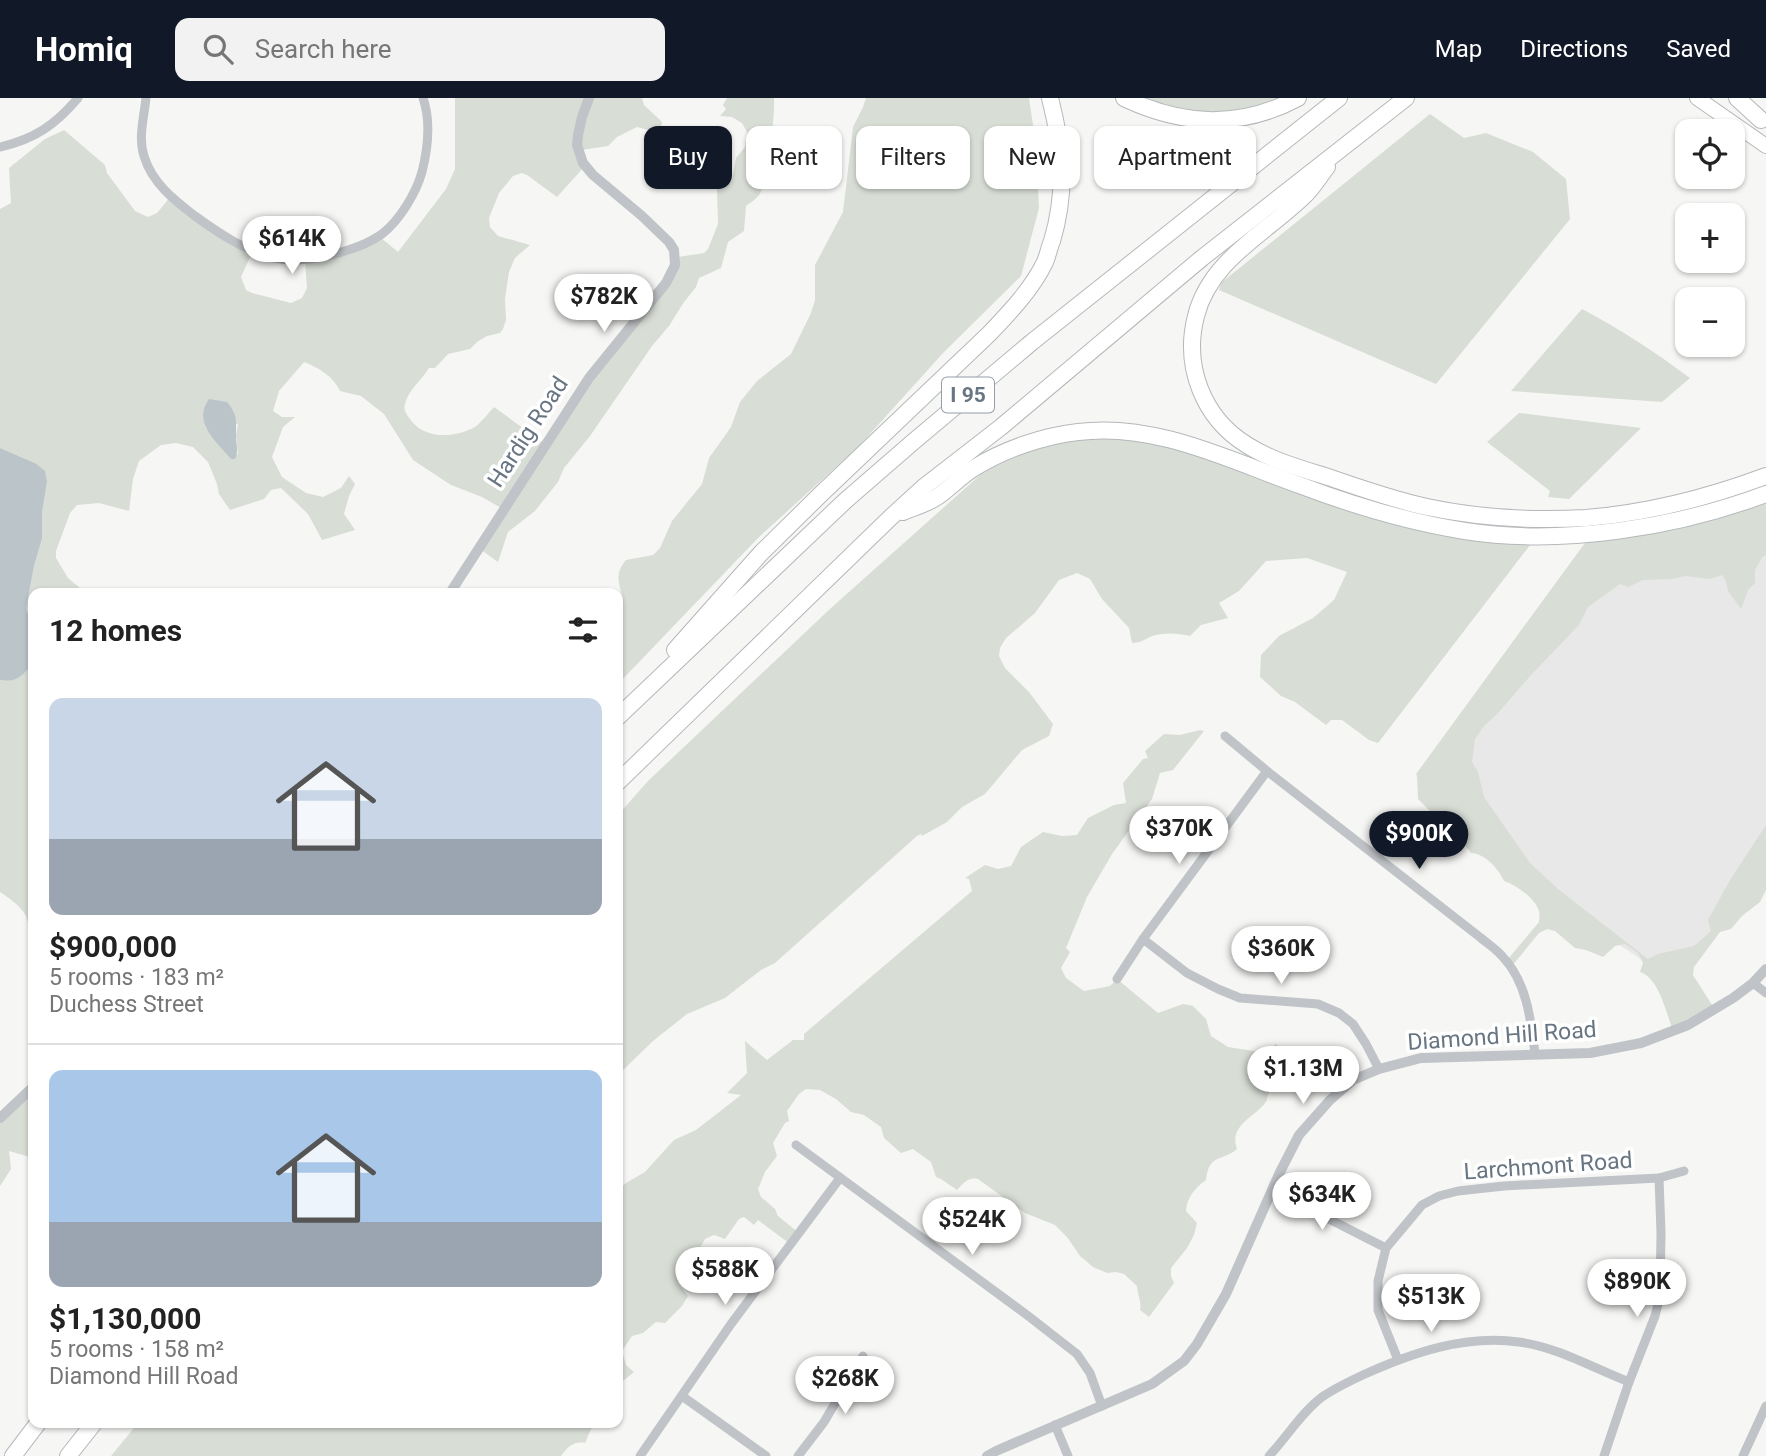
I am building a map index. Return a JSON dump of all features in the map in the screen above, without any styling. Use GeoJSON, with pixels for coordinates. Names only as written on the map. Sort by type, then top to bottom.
{"type":"FeatureCollection","features":[{"type":"Feature","properties":{"kind":"highway"},"geometry":{"type":"LineString","coordinates":[[623,710],[761,553],[989,334],[1011,312],[1028,288],[1045,261],[1056,227],[1062,195],[1059,134],[1050,98]]}},
{"type":"Feature","properties":{"kind":"highway"},"geometry":{"type":"LineString","coordinates":[[1125,98],[1164,114],[1210,121],[1250,117],[1298,98]]}},
{"type":"Feature","properties":{"kind":"highway","name":"I 95"},"geometry":{"type":"LineString","coordinates":[[623,711],[845,501],[913,442],[1032,342],[1339,98]]}},
{"type":"Feature","properties":{"kind":"highway","name":"I 95"},"geometry":{"type":"LineString","coordinates":[[623,777],[925,486],[1202,258],[1406,98]]}},
{"type":"Feature","properties":{"kind":"highway"},"geometry":{"type":"LineString","coordinates":[[1737,98],[1763,122]]}},
{"type":"Feature","properties":{"kind":"highway"},"geometry":{"type":"LineString","coordinates":[[1340,150],[1305,195],[1235,254],[1211,281],[1201,300],[1192,345],[1195,374],[1206,403],[1237,438],[1248,446],[1290,465],[1363,489],[1427,507],[1493,516],[1586,518],[1649,510],[1713,495],[1766,476]]}},
{"type":"Feature","properties":{"kind":"highway"},"geometry":{"type":"LineString","coordinates":[[891,517],[934,499],[974,468],[1027,444],[1055,435],[1107,430],[1160,437],[1369,510],[1478,532],[1540,536],[1618,530],[1700,514],[1766,494]]}},
{"type":"Feature","properties":{"kind":"highway"},"geometry":{"type":"LineString","coordinates":[[13,1456],[34,1428]]}},
{"type":"Feature","properties":{"kind":"highway"},"geometry":{"type":"LineString","coordinates":[[68,1456],[90,1428]]}},
{"type":"Feature","properties":{"kind":"main road"},"geometry":{"type":"LineString","coordinates":[[1697,98],[1766,146]]}},
{"type":"Feature","properties":{"kind":"main road"},"geometry":{"type":"LineString","coordinates":[[1729,98],[1763,122]]}},
{"type":"Feature","properties":{"kind":"street"},"geometry":{"type":"LineString","coordinates":[[0,147],[24,140],[52,125],[78,98]]}},
{"type":"Feature","properties":{"kind":"street"},"geometry":{"type":"LineString","coordinates":[[146,98],[142,151],[147,165],[163,190],[238,244],[273,258],[299,261],[327,256],[370,242],[397,218],[415,190],[426,152],[428,129],[423,98]]}},
{"type":"Feature","properties":{"kind":"street","name":"Hardig Road"},"geometry":{"type":"LineString","coordinates":[[453,588],[589,377],[666,283],[675,265],[671,245],[583,163],[578,135],[589,98]]}},
{"type":"Feature","properties":{"kind":"street"},"geometry":{"type":"LineString","coordinates":[[1225,736],[1503,957],[1519,980],[1529,1009],[1535,1054]]}},
{"type":"Feature","properties":{"kind":"street"},"geometry":{"type":"LineString","coordinates":[[1117,979],[1143,939],[1267,771]]}},
{"type":"Feature","properties":{"kind":"street"},"geometry":{"type":"LineString","coordinates":[[1143,939],[1187,972],[1240,998],[1318,1004],[1339,1013],[1353,1024],[1379,1069]]}},
{"type":"Feature","properties":{"kind":"street","name":"Diamond Hill Road"},"geometry":{"type":"LineString","coordinates":[[987,1456],[1152,1384],[1184,1361],[1226,1294],[1299,1135],[1322,1108],[1353,1080],[1379,1069],[1421,1058],[1590,1053],[1641,1043],[1688,1025],[1733,998],[1766,970]]}},
{"type":"Feature","properties":{"kind":"street"},"geometry":{"type":"LineString","coordinates":[[1753,983],[1766,993]]}},
{"type":"Feature","properties":{"kind":"street"},"geometry":{"type":"LineString","coordinates":[[0,1118],[28,1092]]}},
{"type":"Feature","properties":{"kind":"street"},"geometry":{"type":"LineString","coordinates":[[796,1145],[1077,1354],[1090,1373],[1102,1406]]}},
{"type":"Feature","properties":{"kind":"street","name":"Larchmont Road"},"geometry":{"type":"LineString","coordinates":[[1398,1360],[1378,1310],[1378,1281],[1386,1248],[1422,1205],[1439,1196],[1458,1191],[1659,1178],[1684,1171]]}},
{"type":"Feature","properties":{"kind":"street"},"geometry":{"type":"LineString","coordinates":[[640,1456],[775,1263],[840,1178]]}},
{"type":"Feature","properties":{"kind":"street"},"geometry":{"type":"LineString","coordinates":[[1604,1456],[1660,1296],[1659,1178]]}},
{"type":"Feature","properties":{"kind":"street"},"geometry":{"type":"LineString","coordinates":[[1272,1190],[1386,1248]]}},
{"type":"Feature","properties":{"kind":"street"},"geometry":{"type":"LineString","coordinates":[[1269,1456],[1284,1441],[1303,1414],[1324,1396],[1398,1360],[1438,1347],[1486,1340],[1520,1342],[1562,1353],[1629,1382]]}},
{"type":"Feature","properties":{"kind":"street"},"geometry":{"type":"LineString","coordinates":[[798,1456],[824,1422],[863,1356]]}},
{"type":"Feature","properties":{"kind":"street"},"geometry":{"type":"LineString","coordinates":[[682,1396],[766,1456]]}},
{"type":"Feature","properties":{"kind":"street"},"geometry":{"type":"LineString","coordinates":[[1742,1456],[1766,1406]]}},
{"type":"Feature","properties":{"kind":"street"},"geometry":{"type":"LineString","coordinates":[[1055,1425],[1068,1456]]}},
{"type":"Feature","properties":{"kind":"shaded area"},"geometry":{"type":"Polygon","coordinates":[[[455,98],[642,98],[644,105],[662,122],[661,126],[644,126],[644,129],[637,127],[617,137],[608,146],[582,150],[585,166],[557,197],[527,175],[522,173],[513,176],[499,193],[489,218],[490,227],[498,236],[530,245],[515,258],[509,272],[503,329],[500,333],[477,342],[470,349],[448,354],[435,368],[429,368],[409,394],[405,404],[406,412],[416,426],[431,434],[449,435],[467,431],[483,420],[494,407],[545,444],[670,278],[678,257],[704,253],[708,249],[718,224],[717,189],[732,189],[736,158],[745,147],[746,140],[746,189],[762,189],[759,195],[746,206],[744,231],[728,242],[721,268],[699,278],[696,287],[669,326],[564,468],[558,482],[535,511],[508,532],[498,562],[480,549],[503,509],[451,485],[413,460],[384,414],[361,396],[340,391],[325,373],[304,362],[279,391],[273,411],[282,417],[295,417],[283,427],[272,457],[282,477],[306,493],[323,497],[341,488],[349,476],[355,484],[344,514],[355,530],[322,540],[308,514],[281,488],[271,490],[264,499],[230,510],[219,494],[208,462],[193,447],[176,443],[161,445],[139,461],[133,479],[129,511],[99,503],[77,505],[70,513],[56,558],[68,578],[80,588],[30,588],[42,539],[42,513],[47,482],[35,463],[0,448],[0,209],[11,203],[9,168],[45,139],[64,130],[105,165],[107,173],[135,211],[148,217],[157,213],[171,196],[252,253],[241,277],[246,290],[291,303],[302,298],[307,288],[305,260],[380,237],[398,252],[446,189],[455,169],[455,98]],[[238,424],[205,427],[238,455],[238,424]]]}},
{"type":"Feature","properties":{"kind":"shaded area"},"geometry":{"type":"Polygon","coordinates":[[[727,98],[774,98],[772,126],[746,126],[746,130],[742,123],[732,117],[720,116],[726,109],[723,105],[727,98]]]}},
{"type":"Feature","properties":{"kind":"shaded area"},"geometry":{"type":"Polygon","coordinates":[[[866,98],[1029,98],[1033,126],[984,126],[984,189],[1038,189],[1039,208],[1021,276],[944,352],[860,445],[758,538],[623,679],[623,588],[620,588],[618,579],[620,570],[626,560],[653,555],[660,548],[672,521],[702,484],[709,458],[731,427],[740,402],[757,381],[791,354],[815,300],[815,265],[843,212],[853,127],[866,98]]]}},
{"type":"Feature","properties":{"kind":"shaded area"},"geometry":{"type":"Polygon","coordinates":[[[1125,98],[1297,98],[1233,120],[1125,98]]]}},
{"type":"Feature","properties":{"kind":"shaded area"},"geometry":{"type":"Polygon","coordinates":[[[1430,114],[1464,138],[1486,133],[1533,152],[1566,179],[1570,219],[1436,384],[1219,290],[1221,283],[1430,114]]]}},
{"type":"Feature","properties":{"kind":"shaded area"},"geometry":{"type":"Polygon","coordinates":[[[1582,309],[1637,341],[1690,378],[1662,402],[1511,391],[1582,309]]]}},
{"type":"Feature","properties":{"kind":"shaded area"},"geometry":{"type":"Polygon","coordinates":[[[209,399],[227,402],[235,415],[235,459],[231,459],[208,431],[203,416],[209,399]]]}},
{"type":"Feature","properties":{"kind":"shaded area"},"geometry":{"type":"Polygon","coordinates":[[[1519,413],[1641,428],[1569,499],[1548,497],[1550,491],[1487,442],[1519,413]]]}},
{"type":"Feature","properties":{"kind":"shaded area"},"geometry":{"type":"Polygon","coordinates":[[[1131,431],[1369,509],[1537,536],[1378,743],[1369,740],[1342,720],[1331,720],[1326,725],[1295,702],[1281,696],[1260,677],[1261,655],[1279,636],[1313,618],[1334,600],[1347,572],[1307,558],[1266,561],[1239,591],[1219,603],[1228,618],[1201,625],[1190,636],[1163,634],[1132,643],[1129,628],[1102,599],[1090,579],[1077,573],[1059,580],[1035,613],[1006,638],[999,656],[1005,668],[1029,692],[1053,724],[1049,736],[1022,750],[985,794],[962,807],[947,822],[922,836],[917,836],[775,963],[761,970],[725,998],[687,1014],[653,1041],[623,1070],[623,809],[648,781],[831,608],[998,459],[1028,442],[1131,431]]]}},
{"type":"Feature","properties":{"kind":"shaded area"},"geometry":{"type":"Polygon","coordinates":[[[0,448],[35,463],[45,471],[47,482],[42,513],[42,539],[28,588],[28,669],[19,678],[0,680],[0,448]]]}},
{"type":"Feature","properties":{"kind":"shaded area"},"geometry":{"type":"Polygon","coordinates":[[[1766,493],[1766,555],[1755,570],[1755,583],[1748,590],[1741,609],[1728,591],[1722,575],[1710,579],[1686,576],[1643,580],[1628,587],[1620,584],[1588,607],[1579,625],[1484,726],[1475,739],[1472,762],[1478,772],[1484,797],[1530,863],[1558,889],[1648,959],[1694,946],[1711,931],[1708,920],[1766,825],[1766,890],[1760,902],[1731,929],[1720,932],[1694,967],[1693,975],[1714,1008],[1672,1028],[1652,980],[1640,972],[1643,963],[1638,953],[1625,944],[1615,946],[1603,957],[1575,948],[1555,931],[1547,929],[1539,933],[1512,966],[1508,959],[1539,922],[1537,906],[1525,893],[1504,881],[1486,859],[1471,853],[1456,837],[1437,826],[1429,810],[1418,799],[1416,774],[1593,532],[1766,493]]]}},
{"type":"Feature","properties":{"kind":"shaded area"},"geometry":{"type":"Polygon","coordinates":[[[1766,539],[1766,849],[1677,983],[1542,894],[1444,749],[1617,552],[1766,539]]]}},
{"type":"Feature","properties":{"kind":"shaded area"},"geometry":{"type":"Polygon","coordinates":[[[28,669],[28,924],[24,912],[0,892],[0,680],[15,679],[28,669]]]}},
{"type":"Feature","properties":{"kind":"shaded area"},"geometry":{"type":"Polygon","coordinates":[[[1204,731],[1173,770],[1160,773],[1152,799],[1112,854],[1087,897],[1066,948],[1070,952],[1061,968],[1066,978],[1084,991],[1110,986],[1117,979],[1158,1013],[1183,1004],[1193,1006],[1206,1019],[1211,1036],[1228,1047],[1260,1052],[1276,1044],[1280,1049],[1277,1062],[1285,1072],[1271,1089],[1263,1106],[1240,1127],[1235,1140],[1237,1149],[1213,1162],[1206,1180],[1190,1197],[1186,1211],[1197,1223],[1194,1235],[1171,1268],[1174,1283],[1149,1317],[1140,1310],[1137,1286],[1124,1274],[1107,1273],[1093,1267],[1080,1256],[1055,1225],[1025,1213],[978,1179],[969,1180],[957,1190],[936,1177],[931,1162],[913,1149],[901,1153],[884,1138],[881,1127],[864,1115],[851,1112],[820,1090],[806,1089],[787,1111],[789,1121],[773,1143],[777,1156],[765,1172],[758,1189],[761,1197],[775,1209],[778,1216],[799,1233],[790,1244],[758,1220],[754,1225],[744,1217],[739,1219],[725,1239],[714,1235],[705,1239],[698,1251],[688,1257],[679,1273],[678,1283],[688,1296],[682,1306],[665,1323],[656,1322],[643,1333],[632,1336],[623,1350],[623,1186],[645,1172],[674,1140],[696,1130],[741,1095],[727,1093],[747,1073],[745,1041],[767,1060],[793,1040],[804,1040],[804,1034],[972,891],[969,879],[965,878],[985,865],[998,869],[1011,866],[1021,847],[1043,832],[1062,836],[1077,835],[1088,818],[1114,805],[1126,803],[1123,783],[1143,759],[1148,758],[1145,751],[1164,734],[1180,735],[1204,731]]]}},
{"type":"Feature","properties":{"kind":"shaded area"},"geometry":{"type":"Polygon","coordinates":[[[28,1093],[28,1156],[9,1151],[11,1169],[0,1186],[0,1118],[28,1093]]]}},
{"type":"Feature","properties":{"kind":"shaded area"},"geometry":{"type":"Polygon","coordinates":[[[623,1354],[626,1365],[634,1372],[623,1381],[623,1354]]]}},
{"type":"Feature","properties":{"kind":"shaded area"},"geometry":{"type":"Polygon","coordinates":[[[134,1428],[592,1428],[585,1443],[571,1445],[561,1456],[111,1456],[134,1428]]]}}]}
